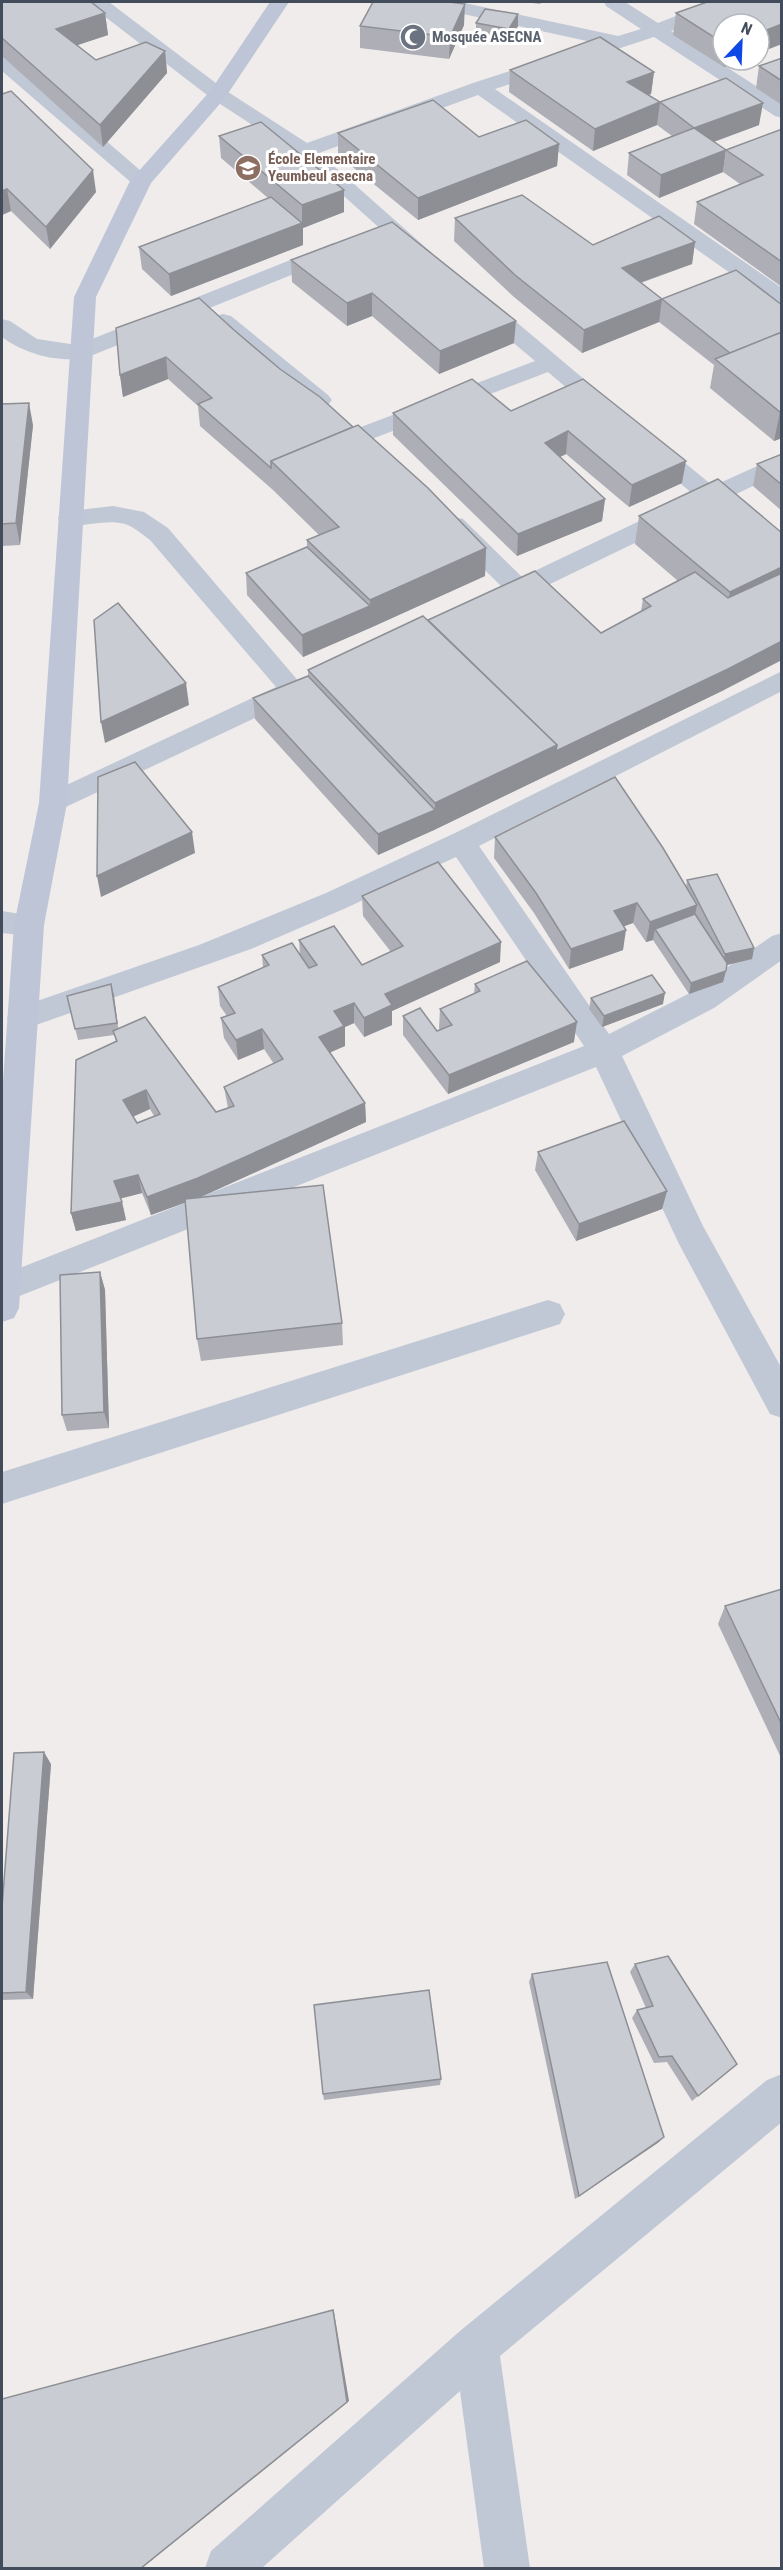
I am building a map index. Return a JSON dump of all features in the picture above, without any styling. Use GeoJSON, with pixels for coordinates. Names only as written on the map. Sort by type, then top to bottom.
{"type":"FeatureCollection","features":[{"type":"Feature","properties":{"kind":"main road"},"geometry":{"type":"LineString","coordinates":[[2,1298],[9,1089],[22,1018],[15,924],[53,803],[85,297],[141,181],[218,94],[279,2]]}},
{"type":"Feature","properties":{"kind":"street"},"geometry":{"type":"LineString","coordinates":[[98,2],[218,94],[305,151],[435,264]]}},
{"type":"Feature","properties":{"kind":"street"},"geometry":{"type":"LineString","coordinates":[[436,2],[620,42]]}},
{"type":"Feature","properties":{"kind":"street"},"geometry":{"type":"LineString","coordinates":[[613,2],[782,112]]}},
{"type":"Feature","properties":{"kind":"street"},"geometry":{"type":"LineString","coordinates":[[305,151],[480,87],[657,30],[727,2]]}},
{"type":"Feature","properties":{"kind":"street"},"geometry":{"type":"LineString","coordinates":[[2,61],[141,181]]}},
{"type":"Feature","properties":{"kind":"street"},"geometry":{"type":"LineString","coordinates":[[480,87],[782,299]]}},
{"type":"Feature","properties":{"kind":"street"},"geometry":{"type":"LineString","coordinates":[[369,235],[390,226]]}},
{"type":"Feature","properties":{"kind":"street"},"geometry":{"type":"LineString","coordinates":[[2,326],[17,341],[45,350],[80,352],[348,243]]}},
{"type":"Feature","properties":{"kind":"street"},"geometry":{"type":"LineString","coordinates":[[461,287],[782,555]]}},
{"type":"Feature","properties":{"kind":"street"},"geometry":{"type":"LineString","coordinates":[[201,303],[354,429],[550,363]]}},
{"type":"Feature","properties":{"kind":"street"},"geometry":{"type":"LineString","coordinates":[[476,608],[782,462]]}},
{"type":"Feature","properties":{"kind":"street"},"geometry":{"type":"LineString","coordinates":[[436,508],[519,589]]}},
{"type":"Feature","properties":{"kind":"street"},"geometry":{"type":"LineString","coordinates":[[53,803],[304,685],[159,534],[135,518],[112,514],[70,518]]}},
{"type":"Feature","properties":{"kind":"street"},"geometry":{"type":"LineString","coordinates":[[22,1018],[270,930],[461,842],[782,680]]}},
{"type":"Feature","properties":{"kind":"street"},"geometry":{"type":"LineString","coordinates":[[461,842],[604,1051],[690,1234],[782,1403]]}},
{"type":"Feature","properties":{"kind":"street"},"geometry":{"type":"LineString","coordinates":[[2,1298],[604,1051],[703,1000],[782,944]]}},
{"type":"Feature","properties":{"kind":"street"},"geometry":{"type":"LineString","coordinates":[[2,1488],[548,1314]]}},
{"type":"Feature","properties":{"kind":"street"},"geometry":{"type":"LineString","coordinates":[[228,2568],[476,2347],[782,2095]]}},
{"type":"Feature","properties":{"kind":"street"},"geometry":{"type":"LineString","coordinates":[[476,2347],[507,2568]]}},
{"type":"Feature","properties":{"kind":"building"},"geometry":{"type":"Polygon","coordinates":[[[2,2],[91,2],[105,13],[56,29],[96,60],[146,42],[165,51],[100,125],[2,38],[2,2]]]}},
{"type":"Feature","properties":{"kind":"building"},"geometry":{"type":"Polygon","coordinates":[[[373,2],[465,4],[450,37],[360,26],[373,2]]]}},
{"type":"Feature","properties":{"kind":"building"},"geometry":{"type":"Polygon","coordinates":[[[707,2],[782,2],[782,24],[771,28],[771,12],[711,12],[711,35],[676,13],[707,2]]]}},
{"type":"Feature","properties":{"kind":"building"},"geometry":{"type":"Polygon","coordinates":[[[485,9],[518,14],[509,29],[476,23],[485,9]]]}},
{"type":"Feature","properties":{"kind":"building"},"geometry":{"type":"Polygon","coordinates":[[[600,37],[654,72],[627,82],[660,102],[595,129],[510,70],[600,37]]]}},
{"type":"Feature","properties":{"kind":"building"},"geometry":{"type":"Polygon","coordinates":[[[782,58],[782,81],[768,72],[771,72],[771,62],[782,58]]]}},
{"type":"Feature","properties":{"kind":"building"},"geometry":{"type":"Polygon","coordinates":[[[726,78],[763,103],[694,128],[660,102],[726,78]]]}},
{"type":"Feature","properties":{"kind":"building"},"geometry":{"type":"Polygon","coordinates":[[[11,91],[93,170],[46,227],[7,189],[2,191],[2,94],[11,91]]]}},
{"type":"Feature","properties":{"kind":"building"},"geometry":{"type":"Polygon","coordinates":[[[433,100],[479,137],[526,120],[559,144],[418,198],[338,133],[433,100]]]}},
{"type":"Feature","properties":{"kind":"building"},"geometry":{"type":"Polygon","coordinates":[[[261,122],[344,190],[302,205],[219,136],[261,122]]]}},
{"type":"Feature","properties":{"kind":"building"},"geometry":{"type":"Polygon","coordinates":[[[694,128],[726,150],[661,175],[629,153],[694,128]]]}},
{"type":"Feature","properties":{"kind":"building"},"geometry":{"type":"Polygon","coordinates":[[[782,129],[782,262],[697,202],[763,175],[726,150],[782,129]]]}},
{"type":"Feature","properties":{"kind":"building"},"geometry":{"type":"Polygon","coordinates":[[[522,195],[593,245],[659,216],[695,242],[622,268],[662,299],[584,330],[515,275],[455,218],[522,195]]]}},
{"type":"Feature","properties":{"kind":"building"},"geometry":{"type":"Polygon","coordinates":[[[271,197],[302,223],[169,274],[139,247],[271,197]]]}},
{"type":"Feature","properties":{"kind":"building"},"geometry":{"type":"Polygon","coordinates":[[[392,222],[516,321],[440,351],[372,293],[347,303],[291,260],[392,222]]]}},
{"type":"Feature","properties":{"kind":"building"},"geometry":{"type":"Polygon","coordinates":[[[736,270],[782,305],[782,332],[730,353],[662,299],[736,270]]]}},
{"type":"Feature","properties":{"kind":"building"},"geometry":{"type":"Polygon","coordinates":[[[199,298],[280,369],[320,397],[353,427],[271,461],[271,468],[198,404],[212,398],[166,357],[120,375],[116,328],[199,298]]]}},
{"type":"Feature","properties":{"kind":"building"},"geometry":{"type":"Polygon","coordinates":[[[782,332],[782,411],[780,412],[715,359],[782,332]]]}},
{"type":"Feature","properties":{"kind":"building"},"geometry":{"type":"Polygon","coordinates":[[[472,379],[511,411],[583,379],[686,461],[632,485],[568,431],[545,443],[605,499],[518,534],[393,413],[472,379]]]}},
{"type":"Feature","properties":{"kind":"building"},"geometry":{"type":"Polygon","coordinates":[[[29,403],[16,523],[2,524],[2,404],[29,403]]]}},
{"type":"Feature","properties":{"kind":"building"},"geometry":{"type":"Polygon","coordinates":[[[358,425],[428,488],[486,548],[370,600],[307,540],[339,527],[271,461],[358,425]]]}},
{"type":"Feature","properties":{"kind":"building"},"geometry":{"type":"Polygon","coordinates":[[[782,454],[782,485],[757,464],[782,454]]]}},
{"type":"Feature","properties":{"kind":"building"},"geometry":{"type":"Polygon","coordinates":[[[718,479],[782,533],[782,567],[730,592],[639,516],[718,479]]]}},
{"type":"Feature","properties":{"kind":"building"},"geometry":{"type":"Polygon","coordinates":[[[307,547],[370,606],[302,635],[246,573],[307,547]]]}},
{"type":"Feature","properties":{"kind":"building"},"geometry":{"type":"Polygon","coordinates":[[[535,571],[601,633],[651,606],[643,599],[695,572],[728,598],[782,573],[782,641],[556,751],[557,745],[428,620],[535,571]]]}},
{"type":"Feature","properties":{"kind":"building"},"geometry":{"type":"Polygon","coordinates":[[[118,603],[186,683],[101,722],[94,620],[118,603]]]}},
{"type":"Feature","properties":{"kind":"building"},"geometry":{"type":"Polygon","coordinates":[[[423,616],[557,745],[435,803],[308,670],[423,616]]]}},
{"type":"Feature","properties":{"kind":"building"},"geometry":{"type":"Polygon","coordinates":[[[308,676],[435,810],[378,834],[253,698],[308,676]]]}},
{"type":"Feature","properties":{"kind":"building"},"geometry":{"type":"Polygon","coordinates":[[[135,762],[192,832],[97,876],[98,777],[135,762]]]}},
{"type":"Feature","properties":{"kind":"building"},"geometry":{"type":"Polygon","coordinates":[[[615,777],[663,848],[697,905],[650,922],[637,903],[614,911],[626,930],[571,949],[536,893],[495,837],[615,777]]]}},
{"type":"Feature","properties":{"kind":"building"},"geometry":{"type":"Polygon","coordinates":[[[438,862],[501,942],[385,994],[392,1005],[364,1018],[354,1003],[334,1011],[344,1026],[319,1037],[365,1103],[198,1178],[147,1197],[138,1175],[114,1181],[122,1202],[71,1213],[76,1060],[117,1041],[113,1031],[145,1017],[216,1112],[234,1106],[224,1087],[283,1059],[262,1029],[236,1040],[221,1018],[235,1013],[218,987],[269,965],[262,955],[292,943],[309,968],[317,965],[299,940],[334,926],[362,965],[403,946],[362,896],[438,862]],[[146,1090],[123,1100],[137,1123],[160,1114],[146,1090]]]}},
{"type":"Feature","properties":{"kind":"building"},"geometry":{"type":"Polygon","coordinates":[[[717,874],[754,948],[725,954],[687,880],[717,874]]]}},
{"type":"Feature","properties":{"kind":"building"},"geometry":{"type":"Polygon","coordinates":[[[695,914],[727,963],[726,971],[691,983],[655,929],[695,914]]]}},
{"type":"Feature","properties":{"kind":"building"},"geometry":{"type":"Polygon","coordinates":[[[527,961],[577,1022],[449,1075],[403,1016],[420,1008],[437,1031],[452,1025],[440,1009],[480,991],[475,984],[527,961]]]}},
{"type":"Feature","properties":{"kind":"building"},"geometry":{"type":"Polygon","coordinates":[[[652,975],[665,993],[604,1016],[591,998],[652,975]]]}},
{"type":"Feature","properties":{"kind":"building"},"geometry":{"type":"Polygon","coordinates":[[[111,984],[117,1023],[75,1029],[67,996],[111,984]]]}},
{"type":"Feature","properties":{"kind":"building"},"geometry":{"type":"Polygon","coordinates":[[[624,1121],[667,1191],[579,1224],[538,1152],[624,1121]]]}},
{"type":"Feature","properties":{"kind":"building"},"geometry":{"type":"Polygon","coordinates":[[[323,1185],[342,1323],[197,1339],[185,1199],[323,1185]]]}},
{"type":"Feature","properties":{"kind":"building"},"geometry":{"type":"Polygon","coordinates":[[[100,1272],[104,1412],[62,1415],[60,1275],[100,1272]]]}},
{"type":"Feature","properties":{"kind":"building"},"geometry":{"type":"Polygon","coordinates":[[[782,1589],[782,1725],[725,1606],[782,1589]]]}},
{"type":"Feature","properties":{"kind":"building"},"geometry":{"type":"Polygon","coordinates":[[[44,1752],[26,1992],[2,1993],[2,1907],[14,1753],[44,1752]]]}},
{"type":"Feature","properties":{"kind":"building"},"geometry":{"type":"Polygon","coordinates":[[[668,1956],[737,2064],[698,2096],[672,2056],[659,2057],[637,2010],[653,2006],[635,1964],[668,1956]]]}},
{"type":"Feature","properties":{"kind":"building"},"geometry":{"type":"Polygon","coordinates":[[[607,1962],[664,2137],[579,2196],[532,1974],[607,1962]]]}},
{"type":"Feature","properties":{"kind":"building"},"geometry":{"type":"Polygon","coordinates":[[[429,1990],[441,2079],[323,2094],[314,2005],[429,1990]]]}},
{"type":"Feature","properties":{"kind":"building"},"geometry":{"type":"Polygon","coordinates":[[[333,2310],[347,2402],[141,2568],[2,2568],[2,2399],[333,2310]]]}},
{"type":"Feature","properties":{"kind":"place","name":"Mosquée ASECNA"},"geometry":{"type":"Point","coordinates":[413,37]}},
{"type":"Feature","properties":{"kind":"place","name":"École Elementaire Yeumbeul asecna"},"geometry":{"type":"Point","coordinates":[248,168]}}]}
